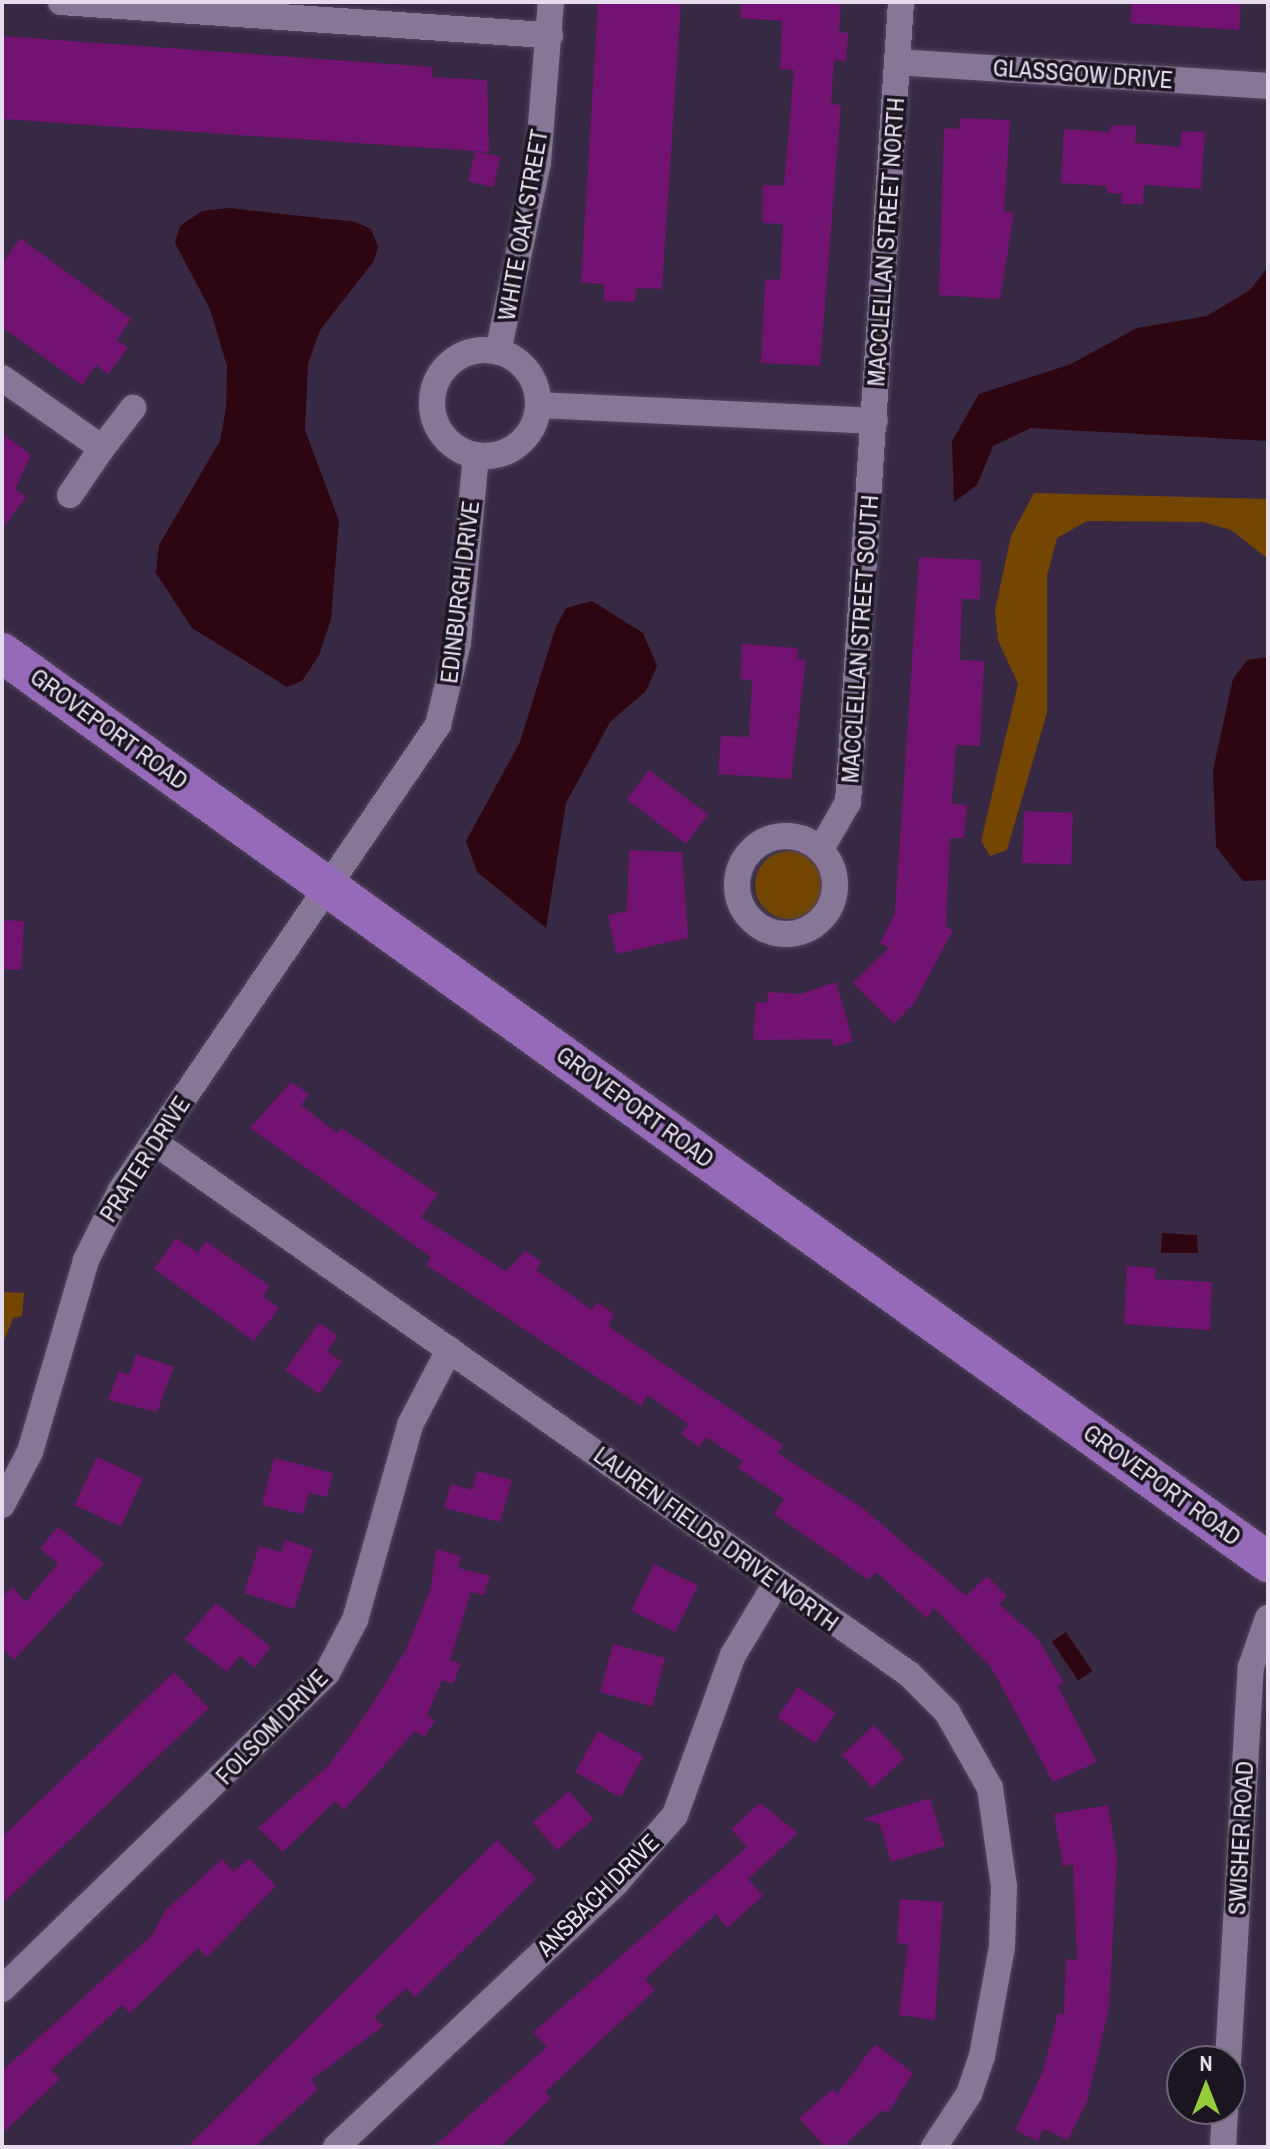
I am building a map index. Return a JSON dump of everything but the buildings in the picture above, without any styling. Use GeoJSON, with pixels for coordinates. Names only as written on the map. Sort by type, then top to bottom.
{"type":"FeatureCollection","features":[{"type":"Feature","properties":{"kind":"main road","name":"GROVEPORT ROAD"},"geometry":{"type":"LineString","coordinates":[[2,653],[1268,1562]]}},
{"type":"Feature","properties":{"kind":"street"},"geometry":{"type":"LineString","coordinates":[[61,2],[550,35]]}},
{"type":"Feature","properties":{"kind":"street","name":"WHITE OAK STREET"},"geometry":{"type":"LineString","coordinates":[[498,352],[538,162],[551,2]]}},
{"type":"Feature","properties":{"kind":"street","name":"MACCLELLAN STREET NORTH"},"geometry":{"type":"LineString","coordinates":[[875,421],[901,2]]}},
{"type":"Feature","properties":{"kind":"street","name":"GLASSGOW DRIVE"},"geometry":{"type":"LineString","coordinates":[[897,62],[1268,86]]}},
{"type":"Feature","properties":{"kind":"street"},"geometry":{"type":"LineString","coordinates":[[498,352],[528,371],[538,405],[530,430],[511,450],[476,456],[437,425],[434,392],[439,376],[465,355],[498,352]]}},
{"type":"Feature","properties":{"kind":"street"},"geometry":{"type":"LineString","coordinates":[[2,378],[102,448]]}},
{"type":"Feature","properties":{"kind":"street"},"geometry":{"type":"LineString","coordinates":[[538,405],[875,421]]}},
{"type":"Feature","properties":{"kind":"street"},"geometry":{"type":"LineString","coordinates":[[70,495],[133,408]]}},
{"type":"Feature","properties":{"kind":"street","name":"MACCLELLAN STREET SOUTH"},"geometry":{"type":"LineString","coordinates":[[821,849],[848,802],[875,421]]}},
{"type":"Feature","properties":{"kind":"street","name":"EDINBURGH DRIVE"},"geometry":{"type":"LineString","coordinates":[[326,884],[438,725],[458,643],[476,456]]}},
{"type":"Feature","properties":{"kind":"street","name":"PRATER DRIVE"},"geometry":{"type":"LineString","coordinates":[[2,1505],[30,1452],[86,1260],[154,1142],[326,884]]}},
{"type":"Feature","properties":{"kind":"street","name":"LAUREN FIELDS DRIVE NORTH"},"geometry":{"type":"LineString","coordinates":[[154,1142],[775,1585],[909,1674],[947,1712],[990,1788],[1004,1886],[1002,1947],[995,2007],[969,2094],[934,2147]]}},
{"type":"Feature","properties":{"kind":"street","name":"FOLSOM DRIVE"},"geometry":{"type":"LineString","coordinates":[[2,1989],[327,1673],[355,1620],[410,1425],[449,1350]]}},
{"type":"Feature","properties":{"kind":"street","name":"ANSBACH DRIVE"},"geometry":{"type":"LineString","coordinates":[[336,2147],[616,1883],[668,1824],[733,1655],[775,1585]]}},
{"type":"Feature","properties":{"kind":"street","name":"SWISHER ROAD"},"geometry":{"type":"LineString","coordinates":[[1229,2045],[1251,1667],[1268,1618]]}},
{"type":"Feature","properties":{"kind":"street"},"geometry":{"type":"LineString","coordinates":[[1223,2147],[1224,2125]]}},
{"type":"Feature","properties":{"kind":"shaded area"},"geometry":{"type":"Polygon","coordinates":[[[230,208],[356,222],[371,229],[378,246],[374,261],[320,330],[308,364],[305,430],[339,521],[331,619],[319,655],[302,681],[287,687],[192,628],[156,573],[159,545],[220,441],[226,408],[227,366],[210,309],[175,243],[180,226],[202,211],[230,208]]]}},
{"type":"Feature","properties":{"kind":"shaded area"},"geometry":{"type":"Polygon","coordinates":[[[1268,267],[1268,441],[1031,428],[993,446],[977,485],[954,502],[952,441],[979,394],[1071,364],[1137,328],[1207,316],[1250,290],[1268,267]]]}},
{"type":"Feature","properties":{"kind":"shaded area"},"geometry":{"type":"Polygon","coordinates":[[[1034,493],[1268,499],[1268,559],[1231,530],[1203,522],[1087,521],[1057,538],[1047,576],[1047,713],[1007,850],[990,856],[981,841],[1018,684],[998,640],[995,610],[1011,536],[1034,493]]]}},
{"type":"Feature","properties":{"kind":"shaded area"},"geometry":{"type":"Polygon","coordinates":[[[592,601],[643,633],[657,666],[646,691],[610,722],[566,803],[546,928],[477,872],[466,841],[520,742],[555,629],[566,608],[592,601]]]}},
{"type":"Feature","properties":{"kind":"shaded area"},"geometry":{"type":"Polygon","coordinates":[[[1268,657],[1268,880],[1243,881],[1216,847],[1213,770],[1233,679],[1247,660],[1268,657]]]}},
{"type":"Feature","properties":{"kind":"shaded area"},"geometry":{"type":"Polygon","coordinates":[[[796,851],[817,866],[823,885],[821,898],[813,909],[796,919],[782,919],[765,909],[757,898],[755,878],[765,861],[776,853],[796,851]]]}},
{"type":"Feature","properties":{"kind":"shaded area"},"geometry":{"type":"Polygon","coordinates":[[[1162,1233],[1197,1235],[1198,1253],[1161,1253],[1162,1233]]]}},
{"type":"Feature","properties":{"kind":"shaded area"},"geometry":{"type":"Polygon","coordinates":[[[2,1292],[24,1293],[22,1316],[13,1318],[2,1346],[2,1292]]]}},
{"type":"Feature","properties":{"kind":"shaded area"},"geometry":{"type":"Polygon","coordinates":[[[1066,1632],[1092,1671],[1078,1680],[1052,1642],[1066,1632]]]}}]}
